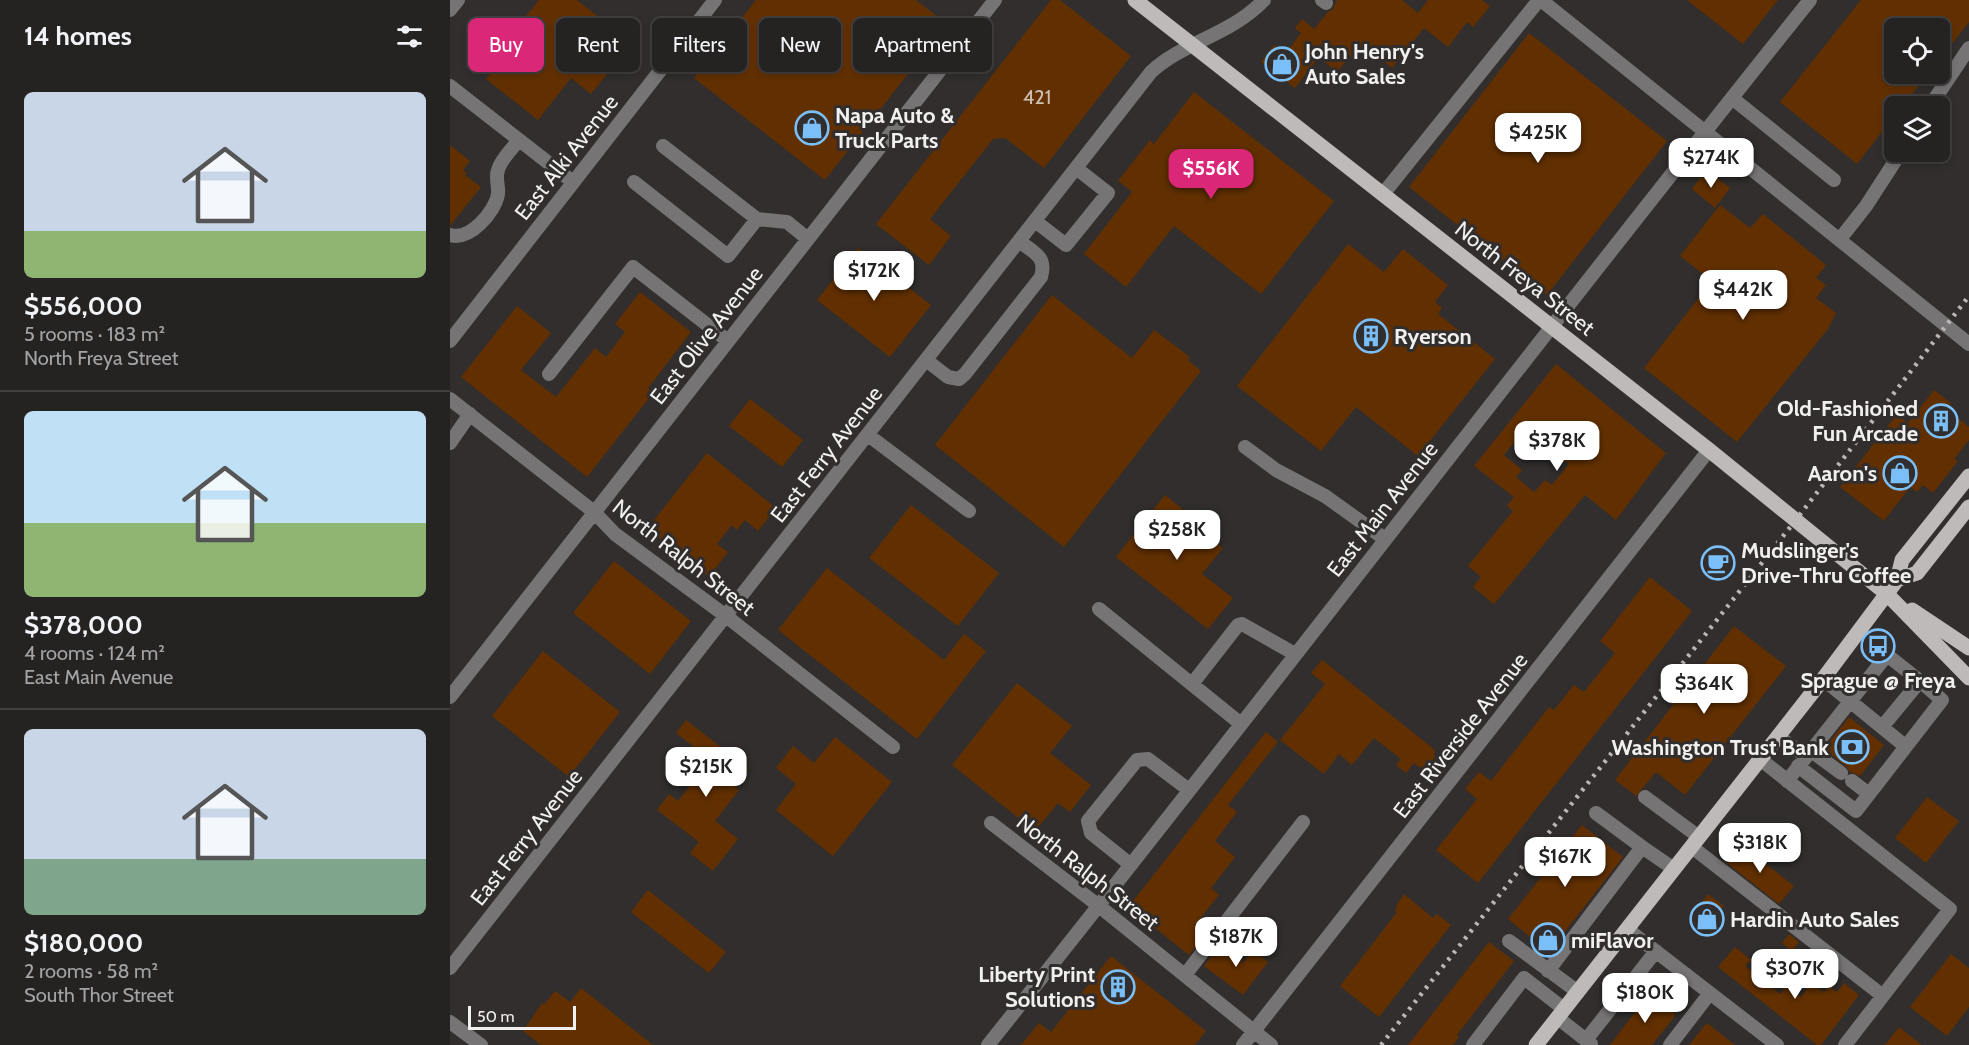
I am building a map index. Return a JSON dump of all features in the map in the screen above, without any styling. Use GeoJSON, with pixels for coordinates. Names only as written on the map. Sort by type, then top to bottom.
{"type":"FeatureCollection","features":[{"type":"Feature","properties":{"kind":"main road","name":"North Freya Street"},"geometry":{"type":"LineString","coordinates":[[1135,0],[1192,47],[1709,450],[1887,594]]}},
{"type":"Feature","properties":{"kind":"main road"},"geometry":{"type":"LineString","coordinates":[[1536,1045],[1823,679],[1898,580],[1902,560],[1969,476]]}},
{"type":"Feature","properties":{"kind":"main road"},"geometry":{"type":"LineString","coordinates":[[1898,580],[1917,573],[1969,507]]}},
{"type":"Feature","properties":{"kind":"main road"},"geometry":{"type":"LineString","coordinates":[[1887,594],[1969,648]]}},
{"type":"Feature","properties":{"kind":"main road"},"geometry":{"type":"LineString","coordinates":[[1887,594],[1969,678]]}},
{"type":"Feature","properties":{"kind":"street"},"geometry":{"type":"LineString","coordinates":[[450,10],[458,0]]}},
{"type":"Feature","properties":{"kind":"street","name":"East Alki Avenue"},"geometry":{"type":"LineString","coordinates":[[450,341],[716,0]]}},
{"type":"Feature","properties":{"kind":"street","name":"East Olive Avenue"},"geometry":{"type":"LineString","coordinates":[[450,697],[995,0]]}},
{"type":"Feature","properties":{"kind":"street","name":"East Ferry Avenue"},"geometry":{"type":"LineString","coordinates":[[450,968],[1151,72],[1162,62],[1245,17],[1264,0]]}},
{"type":"Feature","properties":{"kind":"street"},"geometry":{"type":"LineString","coordinates":[[1383,194],[1540,0],[1969,344]]}},
{"type":"Feature","properties":{"kind":"street","name":"East Main Avenue"},"geometry":{"type":"LineString","coordinates":[[988,1045],[1550,327],[1810,0]]}},
{"type":"Feature","properties":{"kind":"street"},"geometry":{"type":"LineString","coordinates":[[1937,96],[1969,48]]}},
{"type":"Feature","properties":{"kind":"street"},"geometry":{"type":"LineString","coordinates":[[450,86],[573,182]]}},
{"type":"Feature","properties":{"kind":"street"},"geometry":{"type":"LineString","coordinates":[[1732,98],[1834,180]]}},
{"type":"Feature","properties":{"kind":"street"},"geometry":{"type":"LineString","coordinates":[[450,235],[466,235],[478,226],[495,202],[498,193],[497,171],[519,140]]}},
{"type":"Feature","properties":{"kind":"street"},"geometry":{"type":"LineString","coordinates":[[663,146],[757,219],[788,222],[808,239]]}},
{"type":"Feature","properties":{"kind":"street"},"geometry":{"type":"LineString","coordinates":[[1840,239],[1866,206],[1895,162]]}},
{"type":"Feature","properties":{"kind":"street"},"geometry":{"type":"LineString","coordinates":[[1035,221],[1066,245],[1108,193],[1076,168]]}},
{"type":"Feature","properties":{"kind":"street"},"geometry":{"type":"LineString","coordinates":[[634,182],[728,256],[757,219]]}},
{"type":"Feature","properties":{"kind":"street"},"geometry":{"type":"LineString","coordinates":[[927,360],[948,376],[959,378],[965,374],[1041,277],[1043,261],[1019,241]]}},
{"type":"Feature","properties":{"kind":"street"},"geometry":{"type":"LineString","coordinates":[[549,374],[633,267],[728,341]]}},
{"type":"Feature","properties":{"kind":"street","name":"North Ralph Street"},"geometry":{"type":"LineString","coordinates":[[450,399],[594,512],[615,534],[726,616],[894,747]]}},
{"type":"Feature","properties":{"kind":"street"},"geometry":{"type":"LineString","coordinates":[[450,443],[470,414]]}},
{"type":"Feature","properties":{"kind":"street"},"geometry":{"type":"LineString","coordinates":[[867,435],[969,511]]}},
{"type":"Feature","properties":{"kind":"street"},"geometry":{"type":"LineString","coordinates":[[1245,447],[1276,470],[1325,495],[1385,539]]}},
{"type":"Feature","properties":{"kind":"street","name":"East Riverside Avenue"},"geometry":{"type":"LineString","coordinates":[[1243,1045],[1709,450]]}},
{"type":"Feature","properties":{"kind":"street"},"geometry":{"type":"LineString","coordinates":[[1099,609],[1241,724]]}},
{"type":"Feature","properties":{"kind":"street"},"geometry":{"type":"LineString","coordinates":[[1191,684],[1242,624],[1295,654]]}},
{"type":"Feature","properties":{"kind":"street"},"geometry":{"type":"LineString","coordinates":[[1778,736],[1804,757],[1856,811],[1942,700],[1887,655],[1804,757],[1787,781]]}},
{"type":"Feature","properties":{"kind":"street"},"geometry":{"type":"LineString","coordinates":[[1823,679],[1905,746]]}},
{"type":"Feature","properties":{"kind":"street"},"geometry":{"type":"LineString","coordinates":[[1882,727],[1920,681]]}},
{"type":"Feature","properties":{"kind":"street"},"geometry":{"type":"LineString","coordinates":[[1804,757],[1846,777],[1869,794]]}},
{"type":"Feature","properties":{"kind":"street"},"geometry":{"type":"LineString","coordinates":[[1131,865],[1091,833],[1088,820],[1137,760],[1148,759],[1189,790]]}},
{"type":"Feature","properties":{"kind":"street"},"geometry":{"type":"LineString","coordinates":[[1760,759],[1950,909],[1845,1045]]}},
{"type":"Feature","properties":{"kind":"street"},"geometry":{"type":"LineString","coordinates":[[1645,796],[1695,842],[1883,996]]}},
{"type":"Feature","properties":{"kind":"street"},"geometry":{"type":"LineString","coordinates":[[1596,813],[1674,869]]}},
{"type":"Feature","properties":{"kind":"street"},"geometry":{"type":"LineString","coordinates":[[1185,975],[1303,822]]}},
{"type":"Feature","properties":{"kind":"street","name":"North Ralph Street"},"geometry":{"type":"LineString","coordinates":[[991,823],[1099,906],[1271,1045]]}},
{"type":"Feature","properties":{"kind":"street"},"geometry":{"type":"LineString","coordinates":[[1548,970],[1641,847]]}},
{"type":"Feature","properties":{"kind":"street"},"geometry":{"type":"LineString","coordinates":[[1628,929],[1777,1045]]}},
{"type":"Feature","properties":{"kind":"street"},"geometry":{"type":"LineString","coordinates":[[1509,941],[1578,992]]}},
{"type":"Feature","properties":{"kind":"street"},"geometry":{"type":"LineString","coordinates":[[1473,1045],[1524,978],[1590,1042],[1656,951]]}},
{"type":"Feature","properties":{"kind":"street"},"geometry":{"type":"LineString","coordinates":[[1670,1045],[1710,993]]}},
{"type":"Feature","properties":{"kind":"street"},"geometry":{"type":"LineString","coordinates":[[450,1022],[481,1045]]}},
{"type":"Feature","properties":{"kind":"building"},"geometry":{"type":"Polygon","coordinates":[[[539,0],[577,0],[600,18],[556,18],[556,72],[609,72],[591,94],[571,78],[538,120],[486,79],[491,72],[544,72],[544,18],[524,18],[539,0]]]}},
{"type":"Feature","properties":{"kind":"building","name":"Napa Auto & Truck Parts"},"geometry":{"type":"Polygon","coordinates":[[[756,0],[916,0],[939,18],[853,18],[853,72],[909,72],[825,180],[694,78],[699,72],[747,72],[747,18],[742,18],[756,0]]]}},
{"type":"Feature","properties":{"kind":"building"},"geometry":{"type":"Polygon","coordinates":[[[1051,0],[1060,0],[1131,56],[1044,168],[1005,138],[993,139],[930,219],[951,236],[929,265],[876,224],[1051,0]]]}},
{"type":"Feature","properties":{"kind":"building"},"geometry":{"type":"Polygon","coordinates":[[[1337,0],[1402,0],[1418,13],[1428,0],[1482,0],[1490,6],[1473,27],[1467,22],[1448,47],[1424,28],[1392,68],[1365,46],[1355,59],[1350,56],[1337,72],[1319,57],[1295,88],[1261,62],[1274,45],[1285,54],[1301,33],[1295,28],[1302,19],[1314,29],[1333,9],[1337,0]]]}},
{"type":"Feature","properties":{"kind":"building"},"geometry":{"type":"Polygon","coordinates":[[[1687,0],[1778,0],[1743,44],[1687,0]]]}},
{"type":"Feature","properties":{"kind":"building"},"geometry":{"type":"Polygon","coordinates":[[[1861,0],[1969,0],[1969,22],[1950,46],[1950,18],[1884,18],[1884,84],[1920,84],[1910,96],[1884,96],[1884,129],[1857,164],[1780,102],[1861,0]]]}},
{"type":"Feature","properties":{"kind":"building"},"geometry":{"type":"Polygon","coordinates":[[[1529,33],[1667,141],[1547,295],[1409,187],[1529,33]]]}},
{"type":"Feature","properties":{"kind":"building"},"geometry":{"type":"Polygon","coordinates":[[[1194,92],[1334,201],[1261,294],[1174,226],[1126,287],[1084,254],[1132,192],[1118,181],[1150,140],[1154,144],[1194,92]]]}},
{"type":"Feature","properties":{"kind":"building"},"geometry":{"type":"Polygon","coordinates":[[[450,145],[470,161],[463,170],[467,173],[465,175],[481,187],[450,226],[450,145]]]}},
{"type":"Feature","properties":{"kind":"building"},"geometry":{"type":"Polygon","coordinates":[[[1706,170],[1730,188],[1715,208],[1692,189],[1706,170]]]}},
{"type":"Feature","properties":{"kind":"building"},"geometry":{"type":"Polygon","coordinates":[[[1720,205],[1750,228],[1763,214],[1826,265],[1816,278],[1826,285],[1816,298],[1836,313],[1828,329],[1737,442],[1644,368],[1712,281],[1680,256],[1720,205]]]}},
{"type":"Feature","properties":{"kind":"building","name":"Ryerson"},"geometry":{"type":"Polygon","coordinates":[[[1348,244],[1384,272],[1403,249],[1448,285],[1435,302],[1442,308],[1438,314],[1495,359],[1418,456],[1356,407],[1321,451],[1237,386],[1348,244]]]}},
{"type":"Feature","properties":{"kind":"building"},"geometry":{"type":"Polygon","coordinates":[[[858,248],[931,305],[890,357],[817,300],[858,248]]]}},
{"type":"Feature","properties":{"kind":"building"},"geometry":{"type":"Polygon","coordinates":[[[640,292],[691,332],[648,388],[653,393],[587,477],[461,377],[517,306],[551,333],[521,370],[556,397],[595,348],[606,357],[625,332],[615,324],[640,292]]]}},
{"type":"Feature","properties":{"kind":"building"},"geometry":{"type":"Polygon","coordinates":[[[1052,295],[1132,358],[1154,330],[1190,357],[1188,360],[1201,371],[1064,547],[935,445],[1052,295]]]}},
{"type":"Feature","properties":{"kind":"building"},"geometry":{"type":"Polygon","coordinates":[[[1556,364],[1666,453],[1616,520],[1585,495],[1494,604],[1473,587],[1481,577],[1468,566],[1513,511],[1507,506],[1514,497],[1474,466],[1556,364]],[[1525,429],[1504,455],[1522,470],[1516,477],[1534,492],[1545,480],[1552,485],[1569,464],[1525,429]]]}},
{"type":"Feature","properties":{"kind":"building","name":"Aaron's"},"geometry":{"type":"Polygon","coordinates":[[[1934,390],[1951,403],[1947,409],[1969,427],[1969,440],[1954,459],[1958,461],[1933,493],[1923,485],[1917,492],[1910,487],[1884,521],[1840,487],[1897,414],[1908,423],[1934,390]]]}},
{"type":"Feature","properties":{"kind":"building"},"geometry":{"type":"Polygon","coordinates":[[[750,399],[803,440],[782,467],[729,426],[750,399]]]}},
{"type":"Feature","properties":{"kind":"building"},"geometry":{"type":"Polygon","coordinates":[[[707,453],[776,508],[758,531],[745,520],[737,530],[732,525],[717,544],[728,552],[709,577],[647,529],[707,453]]]}},
{"type":"Feature","properties":{"kind":"building"},"geometry":{"type":"Polygon","coordinates":[[[1165,495],[1206,528],[1203,533],[1223,548],[1202,574],[1233,598],[1208,629],[1116,557],[1165,495]]]}},
{"type":"Feature","properties":{"kind":"building"},"geometry":{"type":"Polygon","coordinates":[[[911,505],[999,573],[958,626],[869,558],[911,505]]]}},
{"type":"Feature","properties":{"kind":"building"},"geometry":{"type":"Polygon","coordinates":[[[614,561],[691,621],[650,674],[573,613],[614,561]]]}},
{"type":"Feature","properties":{"kind":"building"},"geometry":{"type":"Polygon","coordinates":[[[827,568],[944,660],[964,634],[986,651],[917,739],[778,630],[827,568]]]}},
{"type":"Feature","properties":{"kind":"building"},"geometry":{"type":"Polygon","coordinates":[[[1650,577],[1692,611],[1478,883],[1436,850],[1477,799],[1465,789],[1479,772],[1491,781],[1549,707],[1554,710],[1574,685],[1584,692],[1615,653],[1600,641],[1650,577]]]}},
{"type":"Feature","properties":{"kind":"building"},"geometry":{"type":"Polygon","coordinates":[[[1734,626],[1786,666],[1685,795],[1656,772],[1636,796],[1615,780],[1734,626]]]}},
{"type":"Feature","properties":{"kind":"building"},"geometry":{"type":"Polygon","coordinates":[[[543,651],[620,712],[569,777],[492,716],[543,651]]]}},
{"type":"Feature","properties":{"kind":"building"},"geometry":{"type":"Polygon","coordinates":[[[1322,660],[1435,750],[1434,759],[1421,768],[1414,763],[1406,773],[1396,765],[1401,759],[1374,738],[1352,765],[1339,754],[1324,774],[1280,740],[1325,684],[1311,673],[1322,660]]]}},
{"type":"Feature","properties":{"kind":"building"},"geometry":{"type":"Polygon","coordinates":[[[1017,683],[1072,726],[1050,753],[1091,785],[1070,812],[1058,803],[1035,831],[952,765],[1017,683]]]}},
{"type":"Feature","properties":{"kind":"building","name":"Washington Trust Bank"},"geometry":{"type":"Polygon","coordinates":[[[1849,717],[1884,745],[1860,776],[1850,772],[1846,766],[1824,749],[1849,717]]]}},
{"type":"Feature","properties":{"kind":"building"},"geometry":{"type":"Polygon","coordinates":[[[686,720],[748,768],[734,786],[739,790],[715,821],[738,839],[713,871],[690,853],[699,842],[657,810],[669,794],[678,801],[693,782],[686,776],[704,755],[676,733],[686,720]]]}},
{"type":"Feature","properties":{"kind":"building"},"geometry":{"type":"Polygon","coordinates":[[[1266,732],[1278,742],[1228,805],[1237,812],[1215,841],[1235,857],[1211,888],[1219,895],[1195,925],[1206,933],[1189,955],[1130,905],[1266,732]]]}},
{"type":"Feature","properties":{"kind":"building"},"geometry":{"type":"Polygon","coordinates":[[[835,737],[892,782],[833,856],[776,810],[796,784],[776,768],[793,746],[814,763],[835,737]]]}},
{"type":"Feature","properties":{"kind":"building"},"geometry":{"type":"Polygon","coordinates":[[[1927,797],[1959,821],[1926,863],[1895,838],[1927,797]]]}},
{"type":"Feature","properties":{"kind":"building"},"geometry":{"type":"Polygon","coordinates":[[[1582,825],[1623,857],[1549,952],[1508,919],[1582,825]]]}},
{"type":"Feature","properties":{"kind":"building"},"geometry":{"type":"Polygon","coordinates":[[[1742,845],[1794,886],[1779,904],[1727,863],[1742,845]]]}},
{"type":"Feature","properties":{"kind":"building"},"geometry":{"type":"Polygon","coordinates":[[[648,890],[726,952],[709,973],[631,912],[648,890]]]}},
{"type":"Feature","properties":{"kind":"building"},"geometry":{"type":"Polygon","coordinates":[[[1404,894],[1433,918],[1437,914],[1451,925],[1379,1017],[1340,986],[1397,912],[1396,906],[1404,894]]]}},
{"type":"Feature","properties":{"kind":"building"},"geometry":{"type":"Polygon","coordinates":[[[1708,894],[1724,906],[1708,926],[1693,914],[1708,894]]]}},
{"type":"Feature","properties":{"kind":"building"},"geometry":{"type":"Polygon","coordinates":[[[1789,934],[1799,942],[1792,951],[1782,943],[1789,934]]]}},
{"type":"Feature","properties":{"kind":"building"},"geometry":{"type":"Polygon","coordinates":[[[1489,942],[1514,961],[1457,1035],[1459,1037],[1453,1045],[1408,1045],[1489,942]]]}},
{"type":"Feature","properties":{"kind":"building"},"geometry":{"type":"Polygon","coordinates":[[[1220,944],[1243,963],[1253,950],[1268,962],[1243,995],[1204,966],[1220,944]]]}},
{"type":"Feature","properties":{"kind":"building"},"geometry":{"type":"Polygon","coordinates":[[[1735,947],[1751,960],[1745,966],[1780,994],[1785,987],[1789,990],[1790,988],[1801,997],[1811,983],[1824,992],[1829,986],[1837,992],[1844,983],[1859,995],[1821,1045],[1817,1045],[1718,967],[1735,947]]]}},
{"type":"Feature","properties":{"kind":"building"},"geometry":{"type":"Polygon","coordinates":[[[1951,954],[1969,968],[1969,1007],[1947,1036],[1910,1007],[1951,954]]]}},
{"type":"Feature","properties":{"kind":"building","name":"Liberty Print Solutions"},"geometry":{"type":"Polygon","coordinates":[[[1111,956],[1206,1031],[1195,1045],[1021,1045],[1039,1023],[1051,1032],[1111,956]]]}},
{"type":"Feature","properties":{"kind":"building"},"geometry":{"type":"Polygon","coordinates":[[[581,988],[653,1045],[541,1045],[523,1031],[542,1003],[544,1005],[555,991],[570,1002],[581,988]]]}},
{"type":"Feature","properties":{"kind":"building"},"geometry":{"type":"Polygon","coordinates":[[[1649,994],[1676,1015],[1652,1045],[1610,1045],[1649,994]]]}},
{"type":"Feature","properties":{"kind":"building"},"geometry":{"type":"Polygon","coordinates":[[[1707,1023],[1735,1045],[1689,1045],[1707,1023]]]}},
{"type":"Feature","properties":{"kind":"building"},"geometry":{"type":"Polygon","coordinates":[[[1899,1027],[1922,1045],[1885,1045],[1899,1027]]]}},
{"type":"Feature","properties":{"kind":"railway"},"geometry":{"type":"LineString","coordinates":[[1381,1045],[1795,521],[1969,296]]}},
{"type":"Feature","properties":{"kind":"place","name":"John Henry's Auto Sales"},"geometry":{"type":"Point","coordinates":[1282,64]}},
{"type":"Feature","properties":{"kind":"place","name":"Napa Auto & Truck Parts"},"geometry":{"type":"Point","coordinates":[812,128]}},
{"type":"Feature","properties":{"kind":"place","name":"Ryerson"},"geometry":{"type":"Point","coordinates":[1371,336]}},
{"type":"Feature","properties":{"kind":"place","name":"Old-Fashioned Fun Arcade"},"geometry":{"type":"Point","coordinates":[1941,421]}},
{"type":"Feature","properties":{"kind":"place","name":"Aaron's"},"geometry":{"type":"Point","coordinates":[1900,473]}},
{"type":"Feature","properties":{"kind":"place","name":"Mudslinger's Drive-Thru Coffee"},"geometry":{"type":"Point","coordinates":[1718,563]}},
{"type":"Feature","properties":{"kind":"place","name":"Sprague @ Freya"},"geometry":{"type":"Point","coordinates":[1878,646]}},
{"type":"Feature","properties":{"kind":"place","name":"Washington Trust Bank"},"geometry":{"type":"Point","coordinates":[1852,747]}},
{"type":"Feature","properties":{"kind":"place","name":"Hardin Auto Sales"},"geometry":{"type":"Point","coordinates":[1707,919]}},
{"type":"Feature","properties":{"kind":"place","name":"miFlavor"},"geometry":{"type":"Point","coordinates":[1548,940]}},
{"type":"Feature","properties":{"kind":"place","name":"Liberty Print Solutions"},"geometry":{"type":"Point","coordinates":[1118,987]}}]}
